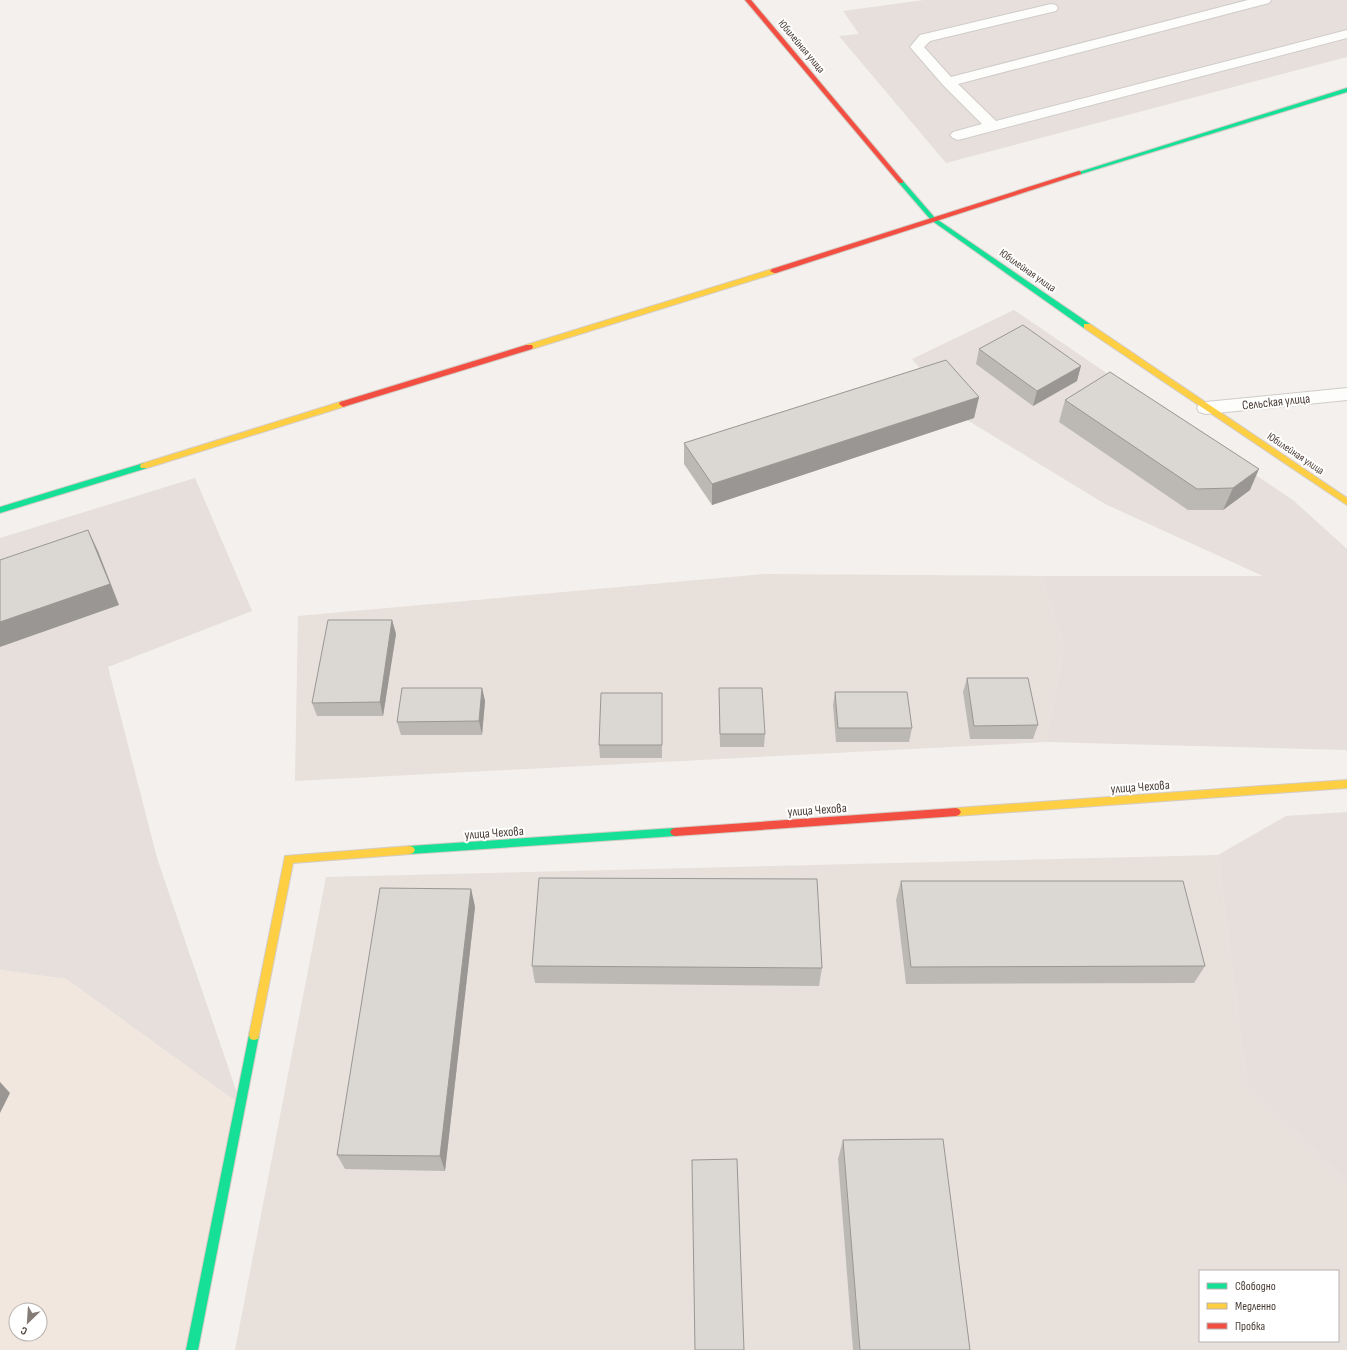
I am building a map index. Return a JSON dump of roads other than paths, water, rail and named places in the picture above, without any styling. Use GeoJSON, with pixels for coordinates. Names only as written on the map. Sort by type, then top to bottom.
{"type":"FeatureCollection","features":[{"type":"Feature","properties":{"kind":"street","name":"Юбилейная улица"},"geometry":{"type":"LineString","coordinates":[[748,0],[854,128],[933,219],[1206,408],[1347,502]]}},
{"type":"Feature","properties":{"kind":"street"},"geometry":{"type":"LineString","coordinates":[[948,82],[1264,0]]}},
{"type":"Feature","properties":{"kind":"street"},"geometry":{"type":"LineString","coordinates":[[993,126],[948,82],[917,47],[925,38],[1050,8]]}},
{"type":"Feature","properties":{"kind":"street"},"geometry":{"type":"LineString","coordinates":[[958,135],[1347,34]]}},
{"type":"Feature","properties":{"kind":"street"},"geometry":{"type":"LineString","coordinates":[[0,510],[824,256],[933,219],[1347,90]]}},
{"type":"Feature","properties":{"kind":"street","name":"Сельская улица"},"geometry":{"type":"LineString","coordinates":[[1206,408],[1347,394]]}},
{"type":"Feature","properties":{"kind":"street","name":"улица Чехова"},"geometry":{"type":"LineString","coordinates":[[192,1350],[289,859],[1347,784]]}}]}
